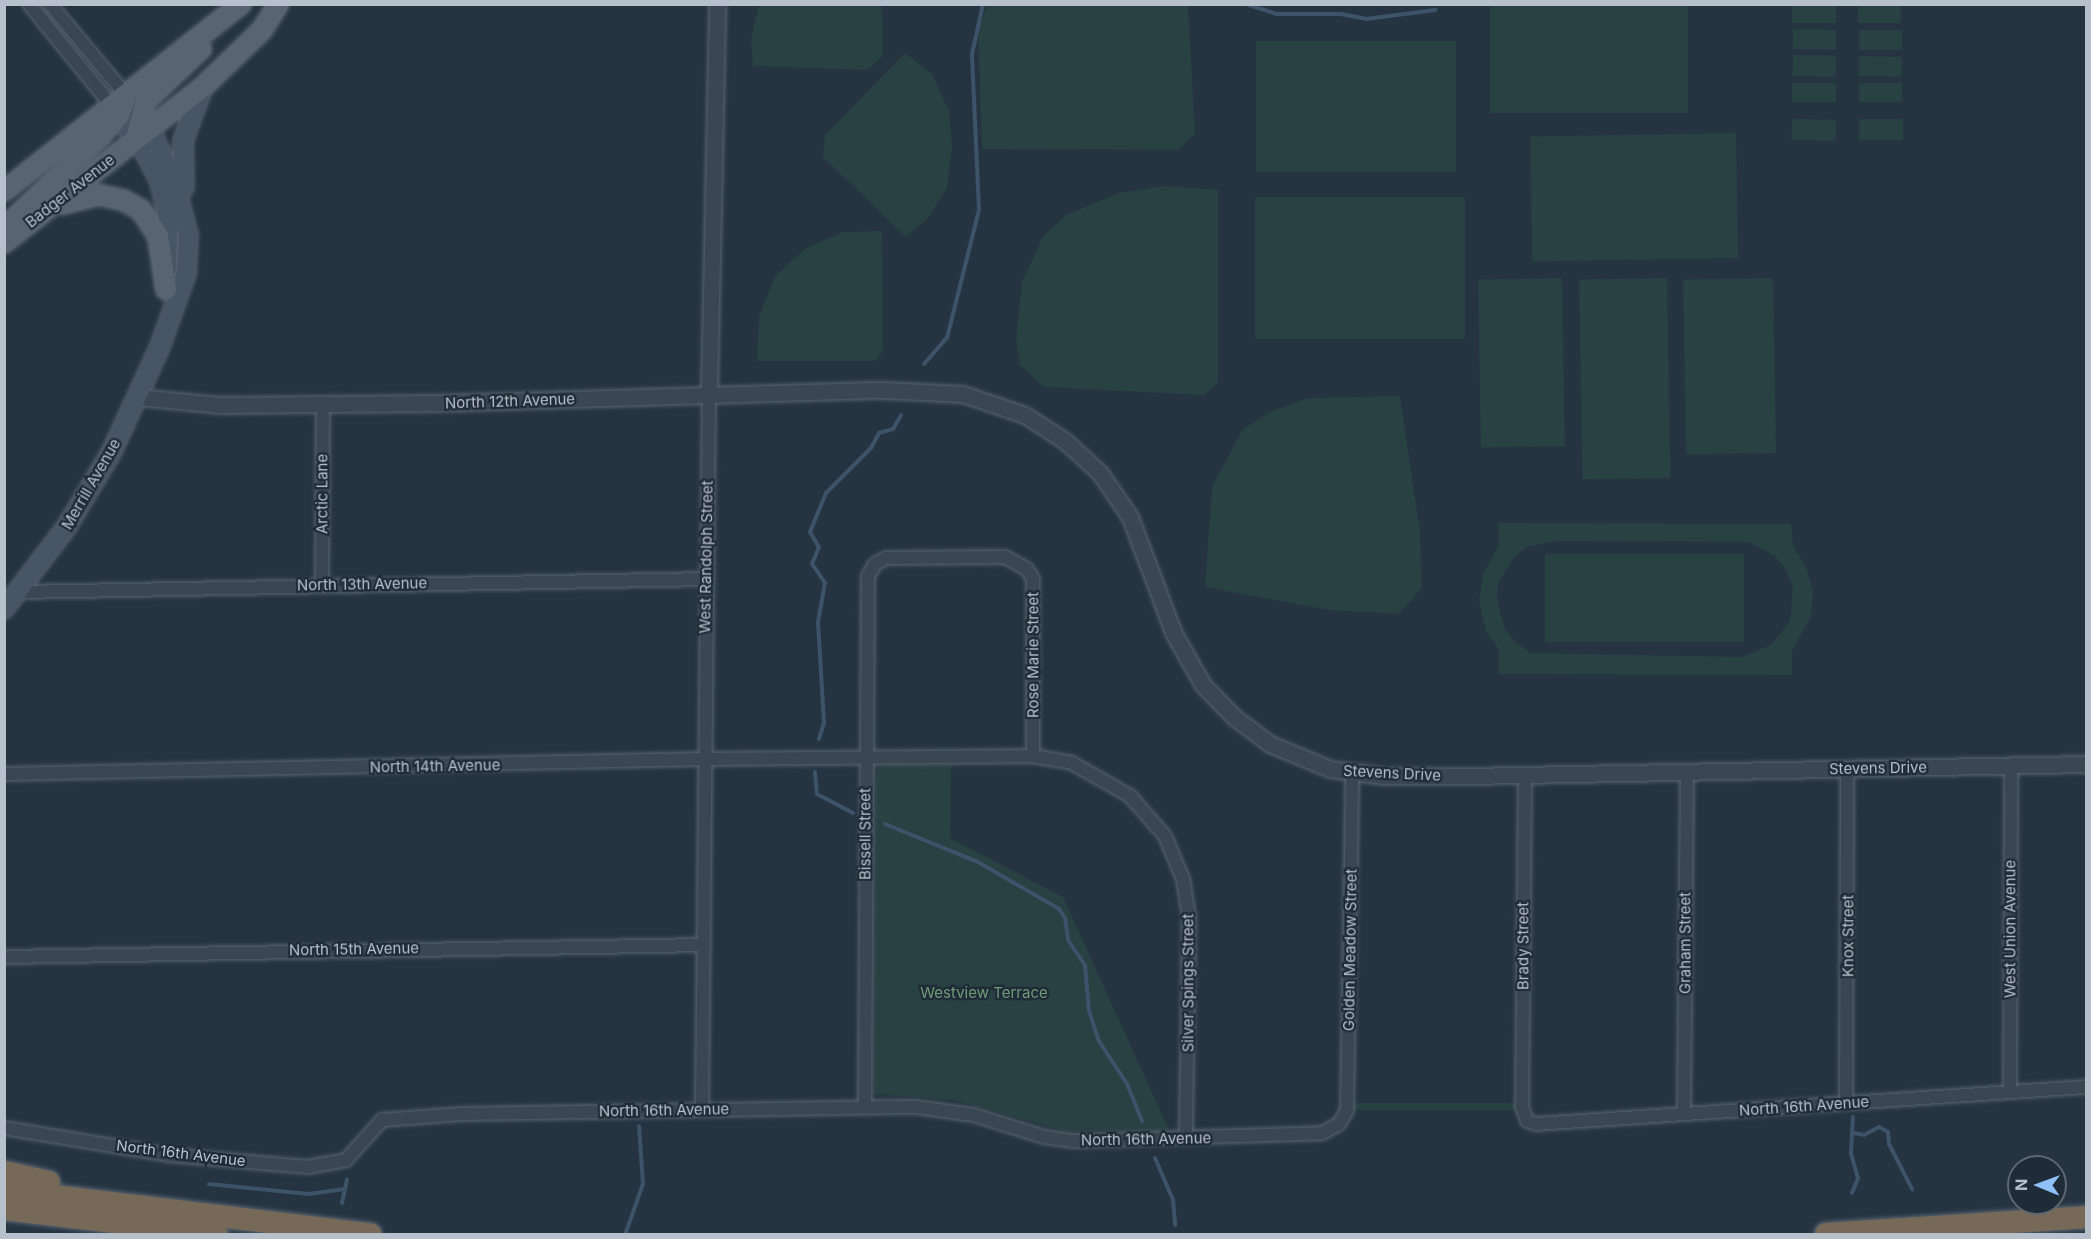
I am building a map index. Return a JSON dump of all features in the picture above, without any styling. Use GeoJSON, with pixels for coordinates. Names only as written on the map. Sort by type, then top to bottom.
{"type":"FeatureCollection","features":[{"type":"Feature","properties":{"kind":"highway"},"geometry":{"type":"LineString","coordinates":[[4,1172],[189,1210]]}},
{"type":"Feature","properties":{"kind":"highway"},"geometry":{"type":"LineString","coordinates":[[4,1190],[189,1210],[370,1234]]}},
{"type":"Feature","properties":{"kind":"highway"},"geometry":{"type":"LineString","coordinates":[[4,1209],[217,1234]]}},
{"type":"Feature","properties":{"kind":"highway"},"geometry":{"type":"LineString","coordinates":[[1826,1234],[2086,1217]]}},
{"type":"Feature","properties":{"kind":"main road"},"geometry":{"type":"LineString","coordinates":[[4,191],[118,105],[242,4]]}},
{"type":"Feature","properties":{"kind":"main road"},"geometry":{"type":"LineString","coordinates":[[142,128],[148,98],[242,4]]}},
{"type":"Feature","properties":{"kind":"main road"},"geometry":{"type":"LineString","coordinates":[[142,128],[203,87],[262,30],[278,4]]}},
{"type":"Feature","properties":{"kind":"main road"},"geometry":{"type":"LineString","coordinates":[[186,220],[183,147],[189,117],[203,87]]}},
{"type":"Feature","properties":{"kind":"main road"},"geometry":{"type":"LineString","coordinates":[[4,228],[118,105]]}},
{"type":"Feature","properties":{"kind":"main road","name":"Merrill Avenue"},"geometry":{"type":"LineString","coordinates":[[4,609],[19,592],[87,496],[138,397],[159,349],[186,274],[189,250],[186,220],[174,180],[142,128],[118,105]]}},
{"type":"Feature","properties":{"kind":"main road","name":"Merrill Avenue"},"geometry":{"type":"LineString","coordinates":[[142,128],[167,209],[166,289],[159,349]]}},
{"type":"Feature","properties":{"kind":"main road","name":"Badger Avenue"},"geometry":{"type":"LineString","coordinates":[[4,243],[48,209],[142,128]]}},
{"type":"Feature","properties":{"kind":"main road"},"geometry":{"type":"LineString","coordinates":[[48,209],[94,195],[119,198],[137,207],[158,236],[166,289]]}},
{"type":"Feature","properties":{"kind":"street"},"geometry":{"type":"LineString","coordinates":[[28,4],[118,105]]}},
{"type":"Feature","properties":{"kind":"street"},"geometry":{"type":"LineString","coordinates":[[50,4],[118,105]]}},
{"type":"Feature","properties":{"kind":"street","name":"West Randolph Street"},"geometry":{"type":"LineString","coordinates":[[702,1109],[706,579],[717,4]]}},
{"type":"Feature","properties":{"kind":"street","name":"North 12th Avenue"},"geometry":{"type":"LineString","coordinates":[[138,397],[184,404],[323,404],[883,390]]}},
{"type":"Feature","properties":{"kind":"street","name":"Stevens Drive"},"geometry":{"type":"LineString","coordinates":[[883,390],[942,391],[993,401],[1025,415],[1078,451],[1111,487],[1130,517],[1174,634],[1203,685],[1234,717],[1270,744],[1300,759],[1352,774],[1525,775],[2086,764]]}},
{"type":"Feature","properties":{"kind":"street","name":"Arctic Lane"},"geometry":{"type":"LineString","coordinates":[[322,585],[323,404]]}},
{"type":"Feature","properties":{"kind":"street","name":"Rose Marie Street"},"geometry":{"type":"LineString","coordinates":[[875,564],[886,558],[1005,557],[1027,568],[1033,579],[1033,756]]}},
{"type":"Feature","properties":{"kind":"street","name":"Bissell Street"},"geometry":{"type":"LineString","coordinates":[[865,1106],[868,576],[875,564]]}},
{"type":"Feature","properties":{"kind":"street","name":"North 13th Avenue"},"geometry":{"type":"LineString","coordinates":[[19,592],[706,579]]}},
{"type":"Feature","properties":{"kind":"street","name":"Silver Spings Street"},"geometry":{"type":"LineString","coordinates":[[866,759],[1033,756],[1072,763],[1122,789],[1154,822],[1177,860],[1189,918],[1186,1138]]}},
{"type":"Feature","properties":{"kind":"street","name":"North 14th Avenue"},"geometry":{"type":"LineString","coordinates":[[4,774],[704,759],[866,759]]}},
{"type":"Feature","properties":{"kind":"street","name":"West Union Avenue"},"geometry":{"type":"LineString","coordinates":[[2010,766],[2010,1092]]}},
{"type":"Feature","properties":{"kind":"street","name":"Knox Street"},"geometry":{"type":"LineString","coordinates":[[1846,1102],[1847,769]]}},
{"type":"Feature","properties":{"kind":"street","name":"Graham Street"},"geometry":{"type":"LineString","coordinates":[[1684,1114],[1687,771]]}},
{"type":"Feature","properties":{"kind":"street","name":"Golden Meadow Street"},"geometry":{"type":"LineString","coordinates":[[1339,1124],[1347,1110],[1352,774]]}},
{"type":"Feature","properties":{"kind":"street","name":"Brady Street"},"geometry":{"type":"LineString","coordinates":[[1523,1117],[1525,775]]}},
{"type":"Feature","properties":{"kind":"street","name":"North 15th Avenue"},"geometry":{"type":"LineString","coordinates":[[4,957],[704,945]]}},
{"type":"Feature","properties":{"kind":"street","name":"North 16th Avenue"},"geometry":{"type":"LineString","coordinates":[[1523,1117],[1536,1124],[2086,1087]]}},
{"type":"Feature","properties":{"kind":"street","name":"North 16th Avenue"},"geometry":{"type":"LineString","coordinates":[[4,1128],[168,1155],[315,1167],[346,1160],[382,1120],[391,1117],[865,1106],[955,1111],[1044,1137],[1074,1141],[1310,1135],[1339,1124]]}},
{"type":"Feature","properties":{"kind":"green space"},"geometry":{"type":"Polygon","coordinates":[[[759,5],[882,5],[883,56],[867,70],[753,66],[751,39],[759,5]]]}},
{"type":"Feature","properties":{"kind":"green space"},"geometry":{"type":"Polygon","coordinates":[[[988,5],[1188,5],[1195,133],[1179,150],[982,149],[978,28],[988,5]]]}},
{"type":"Feature","properties":{"kind":"green space"},"geometry":{"type":"Polygon","coordinates":[[[1490,5],[1688,5],[1688,113],[1490,113],[1490,5]]]}},
{"type":"Feature","properties":{"kind":"green space"},"geometry":{"type":"Polygon","coordinates":[[[1792,5],[1836,5],[1836,23],[1792,23],[1792,5]]]}},
{"type":"Feature","properties":{"kind":"green space"},"geometry":{"type":"Polygon","coordinates":[[[1858,5],[1901,5],[1901,23],[1858,23],[1858,5]]]}},
{"type":"Feature","properties":{"kind":"green space"},"geometry":{"type":"Polygon","coordinates":[[[1793,29],[1836,30],[1836,50],[1793,49],[1793,29]]]}},
{"type":"Feature","properties":{"kind":"green space"},"geometry":{"type":"Polygon","coordinates":[[[1859,30],[1902,30],[1902,50],[1859,50],[1859,30]]]}},
{"type":"Feature","properties":{"kind":"green space"},"geometry":{"type":"Polygon","coordinates":[[[1256,41],[1456,41],[1456,172],[1256,172],[1256,41]]]}},
{"type":"Feature","properties":{"kind":"green space"},"geometry":{"type":"Polygon","coordinates":[[[905,53],[932,74],[949,111],[952,147],[947,188],[927,219],[906,237],[823,157],[825,135],[905,53]]]}},
{"type":"Feature","properties":{"kind":"green space"},"geometry":{"type":"Polygon","coordinates":[[[1793,55],[1836,56],[1836,77],[1793,76],[1793,55]]]}},
{"type":"Feature","properties":{"kind":"green space"},"geometry":{"type":"Polygon","coordinates":[[[1859,56],[1902,57],[1902,77],[1859,76],[1859,56]]]}},
{"type":"Feature","properties":{"kind":"green space"},"geometry":{"type":"Polygon","coordinates":[[[1792,83],[1836,83],[1836,102],[1792,102],[1792,83]]]}},
{"type":"Feature","properties":{"kind":"green space"},"geometry":{"type":"Polygon","coordinates":[[[1859,83],[1902,83],[1902,102],[1859,102],[1859,83]]]}},
{"type":"Feature","properties":{"kind":"green space"},"geometry":{"type":"Polygon","coordinates":[[[1792,119],[1836,120],[1836,141],[1792,140],[1792,119]]]}},
{"type":"Feature","properties":{"kind":"green space"},"geometry":{"type":"Polygon","coordinates":[[[1859,119],[1903,119],[1903,140],[1859,140],[1859,119]]]}},
{"type":"Feature","properties":{"kind":"green space"},"geometry":{"type":"Polygon","coordinates":[[[1736,133],[1738,258],[1532,262],[1530,137],[1736,133]]]}},
{"type":"Feature","properties":{"kind":"green space"},"geometry":{"type":"Polygon","coordinates":[[[1165,186],[1218,190],[1218,382],[1204,395],[1044,387],[1020,365],[1016,340],[1022,282],[1043,237],[1066,215],[1119,193],[1165,186]]]}},
{"type":"Feature","properties":{"kind":"green space"},"geometry":{"type":"Polygon","coordinates":[[[1255,197],[1465,197],[1465,339],[1255,339],[1255,197]]]}},
{"type":"Feature","properties":{"kind":"green space"},"geometry":{"type":"Polygon","coordinates":[[[882,231],[883,351],[875,361],[757,361],[759,317],[775,276],[806,248],[843,232],[882,231]]]}},
{"type":"Feature","properties":{"kind":"green space"},"geometry":{"type":"Polygon","coordinates":[[[1562,278],[1565,446],[1481,447],[1478,279],[1562,278]]]}},
{"type":"Feature","properties":{"kind":"green space"},"geometry":{"type":"Polygon","coordinates":[[[1667,278],[1670,478],[1583,480],[1579,280],[1667,278]]]}},
{"type":"Feature","properties":{"kind":"green space"},"geometry":{"type":"Polygon","coordinates":[[[1773,278],[1776,453],[1686,455],[1683,280],[1773,278]]]}},
{"type":"Feature","properties":{"kind":"green space"},"geometry":{"type":"Polygon","coordinates":[[[1400,396],[1420,532],[1422,588],[1399,614],[1329,610],[1205,587],[1212,487],[1242,430],[1270,412],[1308,398],[1400,396]]]}},
{"type":"Feature","properties":{"kind":"green space"},"geometry":{"type":"Polygon","coordinates":[[[1498,523],[1791,524],[1793,545],[1806,567],[1813,591],[1811,617],[1792,650],[1792,675],[1498,674],[1499,650],[1486,631],[1479,601],[1483,574],[1499,545],[1498,523]],[[1553,541],[1527,547],[1515,556],[1498,583],[1497,600],[1505,629],[1515,642],[1531,653],[1742,657],[1771,645],[1790,621],[1793,587],[1786,570],[1775,556],[1749,542],[1553,541]]]}},
{"type":"Feature","properties":{"kind":"green space"},"geometry":{"type":"Polygon","coordinates":[[[1545,554],[1744,554],[1744,642],[1545,642],[1545,554]]]}},
{"type":"Feature","properties":{"kind":"green space","name":"Westview Terrace"},"geometry":{"type":"Polygon","coordinates":[[[887,765],[951,765],[950,838],[1063,897],[1169,1130],[1065,1131],[954,1100],[874,1094],[876,775],[879,768],[887,765]]]}},
{"type":"Feature","properties":{"kind":"green space"},"geometry":{"type":"Polygon","coordinates":[[[1347,1103],[1522,1103],[1522,1110],[1347,1110],[1347,1103]]]}},
{"type":"Feature","properties":{"kind":"waterway"},"geometry":{"type":"LineString","coordinates":[[924,364],[947,338],[979,210],[972,54],[983,4]]}},
{"type":"Feature","properties":{"kind":"waterway"},"geometry":{"type":"LineString","coordinates":[[1246,4],[1276,14],[1341,14],[1366,19],[1435,10]]}},
{"type":"Feature","properties":{"kind":"waterway"},"geometry":{"type":"LineString","coordinates":[[819,739],[824,723],[818,622],[825,583],[812,564],[819,547],[810,532],[826,493],[871,448],[879,433],[893,429],[901,415]]}},
{"type":"Feature","properties":{"kind":"waterway"},"geometry":{"type":"LineString","coordinates":[[815,772],[817,794],[853,813]]}},
{"type":"Feature","properties":{"kind":"waterway"},"geometry":{"type":"LineString","coordinates":[[885,824],[978,862],[1059,909],[1065,918],[1068,940],[1085,965],[1089,1011],[1099,1041],[1127,1084],[1142,1121]]}},
{"type":"Feature","properties":{"kind":"waterway"},"geometry":{"type":"LineString","coordinates":[[1852,1193],[1858,1178],[1851,1153],[1853,1117]]}},
{"type":"Feature","properties":{"kind":"waterway"},"geometry":{"type":"LineString","coordinates":[[626,1232],[643,1184],[639,1126]]}},
{"type":"Feature","properties":{"kind":"waterway"},"geometry":{"type":"LineString","coordinates":[[1854,1133],[1864,1135],[1879,1127],[1888,1132],[1889,1144],[1912,1189]]}},
{"type":"Feature","properties":{"kind":"waterway"},"geometry":{"type":"LineString","coordinates":[[1155,1158],[1173,1200],[1175,1225]]}},
{"type":"Feature","properties":{"kind":"waterway"},"geometry":{"type":"LineString","coordinates":[[342,1203],[347,1180]]}},
{"type":"Feature","properties":{"kind":"waterway"},"geometry":{"type":"LineString","coordinates":[[209,1184],[309,1194],[345,1189]]}}]}
